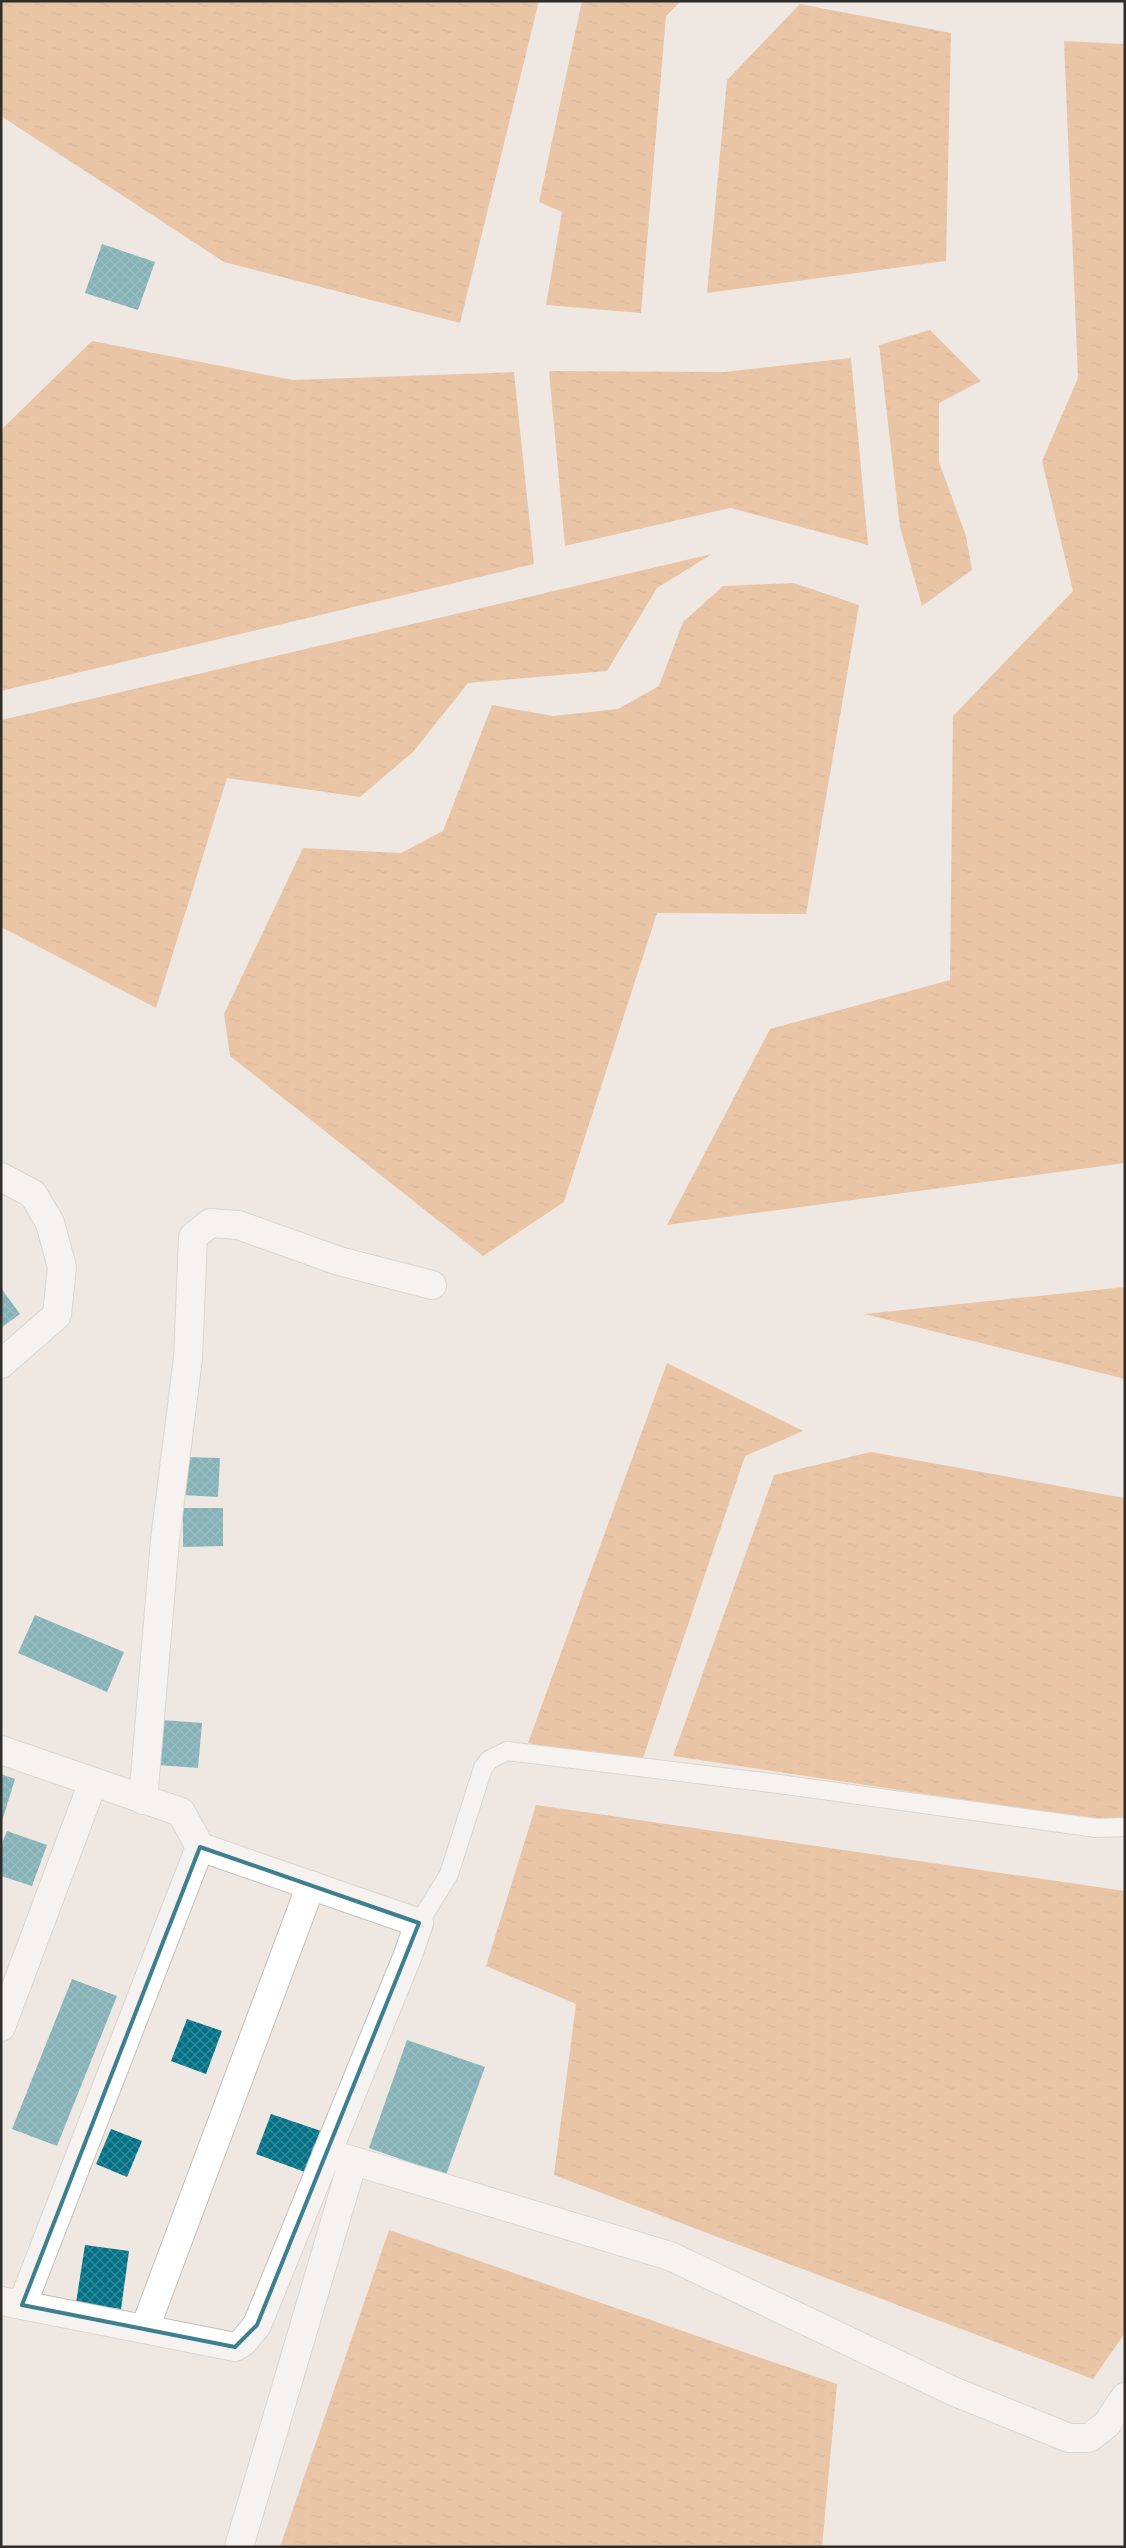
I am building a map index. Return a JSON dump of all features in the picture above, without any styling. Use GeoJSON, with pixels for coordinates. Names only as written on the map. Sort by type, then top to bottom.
{"type":"FeatureCollection","features":[{"type":"Feature","properties":{"kind":"street"},"geometry":{"type":"LineString","coordinates":[[1,1176],[33,1194],[50,1223],[62,1267],[57,1315],[1,1364]]}},
{"type":"Feature","properties":{"kind":"street"},"geometry":{"type":"LineString","coordinates":[[143,1800],[165,1540],[188,1358],[193,1236],[210,1223],[238,1225],[339,1261],[432,1285]]}},
{"type":"Feature","properties":{"kind":"street"},"geometry":{"type":"LineString","coordinates":[[1,1750],[180,1812],[200,1848],[419,1922],[414,1941],[257,2325],[244,2342],[235,2347],[12,2303],[200,1848]]}},
{"type":"Feature","properties":{"kind":"street"},"geometry":{"type":"LineString","coordinates":[[1,2027],[94,1782]]}},
{"type":"Feature","properties":{"kind":"street"},"geometry":{"type":"LineString","coordinates":[[145,2328],[311,1885]]}},
{"type":"Feature","properties":{"kind":"street"},"geometry":{"type":"LineString","coordinates":[[327,2153],[670,2256],[955,2392],[1069,2438],[1089,2438],[1107,2424],[1125,2397]]}},
{"type":"Feature","properties":{"kind":"street"},"geometry":{"type":"LineString","coordinates":[[239,2547],[353,2162]]}},
{"type":"Feature","properties":{"kind":"lane"},"geometry":{"type":"LineString","coordinates":[[419,1922],[448,1874],[482,1768],[489,1760],[507,1751],[779,1784],[1097,1828],[1125,1827]]}},
{"type":"Feature","properties":{"kind":"highlighted area"},"geometry":{"type":"Polygon","coordinates":[[[200,1847],[419,1923],[257,2325],[235,2347],[22,2305],[200,1847]]]}},
{"type":"Feature","properties":{"kind":"water"},"geometry":{"type":"Polygon","coordinates":[[[1,1],[539,1],[460,323],[224,262],[1,116],[1,1]]]}},
{"type":"Feature","properties":{"kind":"water"},"geometry":{"type":"Polygon","coordinates":[[[582,1],[681,1],[666,16],[641,313],[546,305],[562,212],[539,202],[582,1]]]}},
{"type":"Feature","properties":{"kind":"water"},"geometry":{"type":"Polygon","coordinates":[[[800,4],[951,33],[946,261],[707,293],[727,80],[800,4]]]}},
{"type":"Feature","properties":{"kind":"water"},"geometry":{"type":"Polygon","coordinates":[[[1064,41],[1125,44],[1125,1163],[667,1225],[770,1029],[950,980],[953,716],[1073,591],[1042,461],[1078,378],[1064,41]]]}},
{"type":"Feature","properties":{"kind":"water"},"geometry":{"type":"Polygon","coordinates":[[[930,330],[981,381],[939,403],[939,462],[966,536],[972,570],[922,606],[900,527],[879,345],[930,330]]]}},
{"type":"Feature","properties":{"kind":"water"},"geometry":{"type":"Polygon","coordinates":[[[92,341],[293,380],[514,372],[534,564],[1,691],[1,430],[92,341]]]}},
{"type":"Feature","properties":{"kind":"water"},"geometry":{"type":"Polygon","coordinates":[[[851,358],[868,545],[730,508],[565,546],[549,371],[724,372],[851,358]]]}},
{"type":"Feature","properties":{"kind":"water"},"geometry":{"type":"Polygon","coordinates":[[[712,554],[657,588],[607,671],[468,683],[413,752],[360,797],[227,778],[156,1008],[1,927],[1,720],[712,554]]]}},
{"type":"Feature","properties":{"kind":"water"},"geometry":{"type":"Polygon","coordinates":[[[794,583],[859,605],[806,914],[657,913],[564,1202],[483,1256],[230,1056],[224,1014],[303,848],[401,853],[443,831],[492,705],[553,716],[618,709],[659,686],[683,622],[723,586],[794,583]]]}},
{"type":"Feature","properties":{"kind":"water"},"geometry":{"type":"Polygon","coordinates":[[[1125,1287],[1125,1379],[864,1314],[1125,1287]]]}},
{"type":"Feature","properties":{"kind":"water"},"geometry":{"type":"Polygon","coordinates":[[[667,1363],[803,1431],[745,1456],[640,1767],[528,1743],[667,1363]]]}},
{"type":"Feature","properties":{"kind":"water"},"geometry":{"type":"Polygon","coordinates":[[[871,1452],[1125,1498],[1125,1824],[673,1756],[774,1475],[871,1452]]]}},
{"type":"Feature","properties":{"kind":"water"},"geometry":{"type":"Polygon","coordinates":[[[536,1805],[1125,1891],[1125,2333],[1093,2379],[554,2175],[576,2004],[486,1966],[536,1805]]]}},
{"type":"Feature","properties":{"kind":"water"},"geometry":{"type":"Polygon","coordinates":[[[389,2230],[837,2384],[822,2547],[280,2547],[389,2230]]]}},
{"type":"Feature","properties":{"kind":"building"},"geometry":{"type":"Polygon","coordinates":[[[102,244],[155,262],[138,310],[85,293],[102,244]]]}},
{"type":"Feature","properties":{"kind":"building"},"geometry":{"type":"Polygon","coordinates":[[[1,1288],[20,1314],[1,1328],[1,1288]]]}},
{"type":"Feature","properties":{"kind":"building"},"geometry":{"type":"Polygon","coordinates":[[[186,1457],[220,1458],[218,1497],[183,1495],[186,1457]]]}},
{"type":"Feature","properties":{"kind":"building"},"geometry":{"type":"Polygon","coordinates":[[[183,1508],[223,1508],[223,1546],[183,1547],[183,1508]]]}},
{"type":"Feature","properties":{"kind":"building"},"geometry":{"type":"Polygon","coordinates":[[[35,1615],[124,1652],[107,1692],[18,1653],[35,1615]]]}},
{"type":"Feature","properties":{"kind":"building"},"geometry":{"type":"Polygon","coordinates":[[[162,1720],[202,1723],[198,1768],[158,1765],[162,1720]]]}},
{"type":"Feature","properties":{"kind":"building"},"geometry":{"type":"Polygon","coordinates":[[[1,1774],[15,1779],[2,1821],[1,1821],[1,1774]]]}},
{"type":"Feature","properties":{"kind":"building"},"geometry":{"type":"Polygon","coordinates":[[[7,1831],[47,1845],[32,1886],[1,1876],[1,1846],[7,1831]]]}},
{"type":"Feature","properties":{"kind":"building"},"geometry":{"type":"Polygon","coordinates":[[[72,1979],[117,1996],[57,2146],[12,2129],[72,1979]]]}},
{"type":"Feature","properties":{"kind":"building"},"geometry":{"type":"Polygon","coordinates":[[[187,2019],[222,2031],[206,2074],[171,2061],[187,2019]]]}},
{"type":"Feature","properties":{"kind":"building"},"geometry":{"type":"Polygon","coordinates":[[[407,2040],[485,2067],[446,2175],[369,2148],[407,2040]]]}},
{"type":"Feature","properties":{"kind":"building"},"geometry":{"type":"Polygon","coordinates":[[[271,2114],[321,2131],[305,2172],[256,2154],[271,2114]]]}},
{"type":"Feature","properties":{"kind":"building"},"geometry":{"type":"Polygon","coordinates":[[[111,2129],[142,2141],[127,2177],[96,2164],[111,2129]]]}},
{"type":"Feature","properties":{"kind":"building"},"geometry":{"type":"Polygon","coordinates":[[[85,2245],[129,2251],[121,2309],[76,2303],[85,2245]]]}}]}
